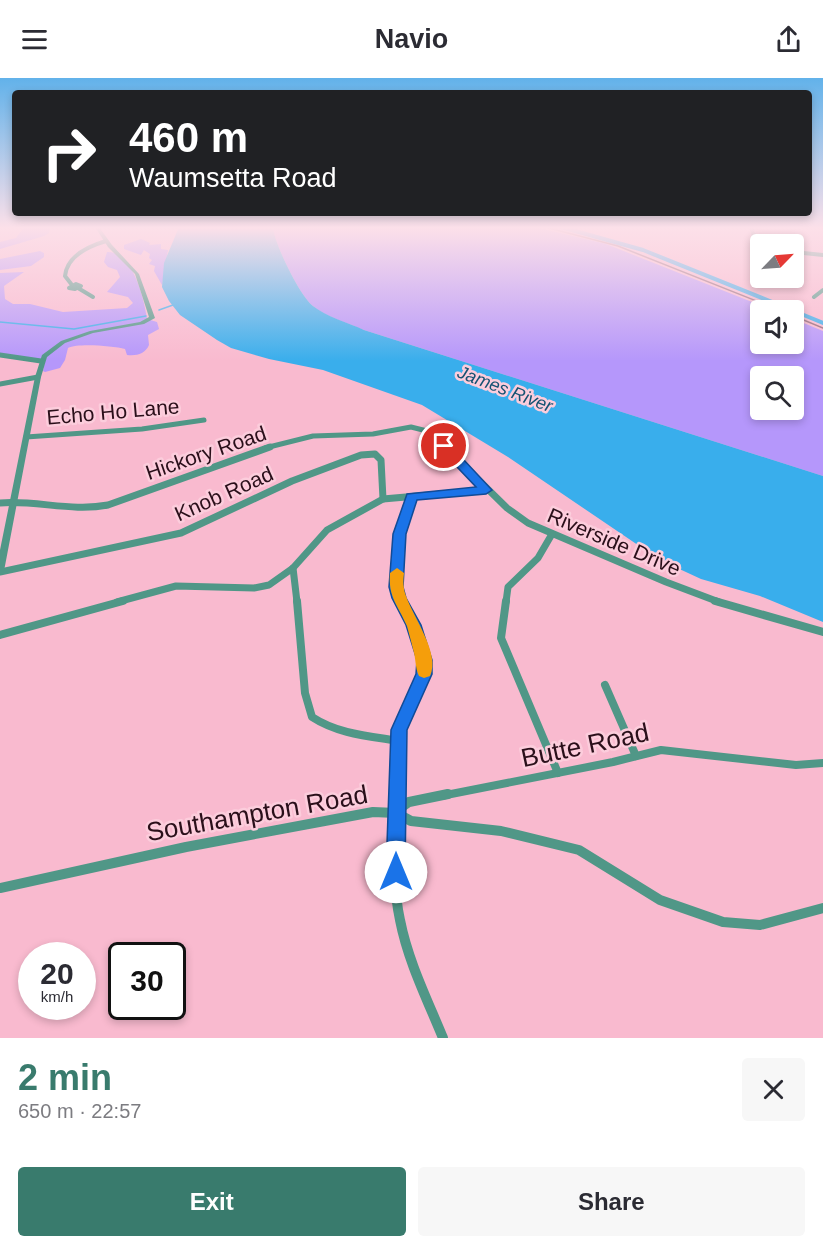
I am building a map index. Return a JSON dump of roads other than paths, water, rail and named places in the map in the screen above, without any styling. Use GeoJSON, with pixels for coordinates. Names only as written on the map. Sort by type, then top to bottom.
{"type":"FeatureCollection","features":[{"type":"Feature","properties":{"kind":"street"},"geometry":{"type":"LineString","coordinates":[[66,272],[65,276],[72,285],[81,285],[78,288],[93,297]]}},
{"type":"Feature","properties":{"kind":"street"},"geometry":{"type":"LineString","coordinates":[[0,572],[41,361],[52,348],[73,337],[142,323],[152,318],[135,272]]}},
{"type":"Feature","properties":{"kind":"street"},"geometry":{"type":"LineString","coordinates":[[814,297],[823,290]]}},
{"type":"Feature","properties":{"kind":"street"},"geometry":{"type":"LineString","coordinates":[[0,354],[41,361]]}},
{"type":"Feature","properties":{"kind":"street"},"geometry":{"type":"LineString","coordinates":[[0,384],[38,377]]}},
{"type":"Feature","properties":{"kind":"street","name":"Echo Ho Lane"},"geometry":{"type":"LineString","coordinates":[[26,436],[142,429],[204,420]]}},
{"type":"Feature","properties":{"kind":"street","name":"Hickory Road"},"geometry":{"type":"LineString","coordinates":[[0,503],[12,501],[82,508],[106,506],[209,468],[306,437],[374,434],[406,426],[423,429]]}},
{"type":"Feature","properties":{"kind":"street","name":"Riverside Drive"},"geometry":{"type":"LineString","coordinates":[[423,429],[434,436],[486,490],[517,517],[681,588],[731,606],[823,633]]}},
{"type":"Feature","properties":{"kind":"street","name":"Knob Road"},"geometry":{"type":"LineString","coordinates":[[0,572],[181,533],[292,482],[361,454],[375,454],[381,460],[382,499]]}},
{"type":"Feature","properties":{"kind":"street"},"geometry":{"type":"LineString","coordinates":[[0,635],[176,586],[254,588],[268,585],[293,568],[327,530],[382,499],[486,490]]}},
{"type":"Feature","properties":{"kind":"street"},"geometry":{"type":"LineString","coordinates":[[411,497],[400,534],[396,587],[399,598],[414,625],[424,660],[424,674],[399,730],[396,872],[399,918],[410,956],[443,1038]]}},
{"type":"Feature","properties":{"kind":"street"},"geometry":{"type":"LineString","coordinates":[[552,534],[538,558],[508,587],[501,638],[558,773]]}},
{"type":"Feature","properties":{"kind":"street"},"geometry":{"type":"LineString","coordinates":[[293,568],[305,693],[312,717],[328,729],[399,741]]}},
{"type":"Feature","properties":{"kind":"street"},"geometry":{"type":"LineString","coordinates":[[605,685],[636,756]]}},
{"type":"Feature","properties":{"kind":"street","name":"Butte Road"},"geometry":{"type":"LineString","coordinates":[[396,812],[409,802],[661,750],[796,765],[823,763]]}},
{"type":"Feature","properties":{"kind":"street","name":"Southampton Road"},"geometry":{"type":"LineString","coordinates":[[0,888],[186,847],[373,812],[396,812],[411,821],[501,831],[579,850],[660,900],[723,922],[760,925],[823,908]]}},
{"type":"Feature","properties":{"kind":"water","name":"James River"},"geometry":{"type":"Polygon","coordinates":[[[163,272],[291,272],[301,292],[318,310],[364,330],[823,476],[823,622],[760,596],[701,579],[660,560],[508,457],[422,405],[323,370],[269,359],[231,348],[180,315],[162,287],[163,272]]]}},
{"type":"Feature","properties":{"kind":"waterway"},"geometry":{"type":"LineString","coordinates":[[697,272],[767,300]]}},
{"type":"Feature","properties":{"kind":"waterway"},"geometry":{"type":"LineString","coordinates":[[159,310],[173,305]]}},
{"type":"Feature","properties":{"kind":"waterway"},"geometry":{"type":"LineString","coordinates":[[804,315],[823,323]]}},
{"type":"Feature","properties":{"kind":"waterway"},"geometry":{"type":"LineString","coordinates":[[0,322],[74,329],[146,316]]}},
{"type":"Feature","properties":{"kind":"railway"},"geometry":{"type":"LineString","coordinates":[[683,272],[754,300]]}},
{"type":"Feature","properties":{"kind":"railway"},"geometry":{"type":"LineString","coordinates":[[804,320],[823,328]]}}]}
